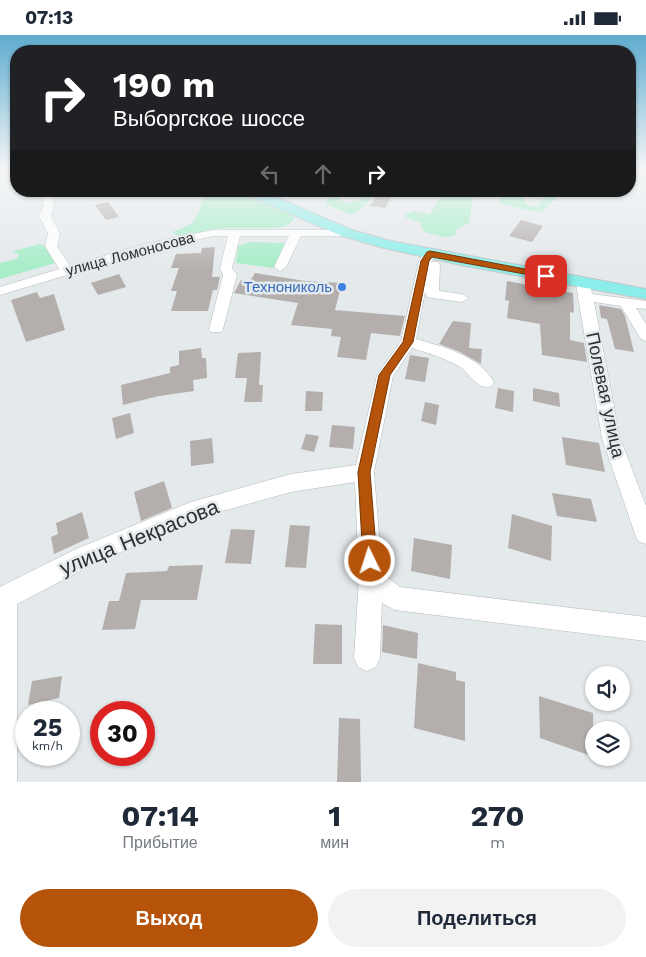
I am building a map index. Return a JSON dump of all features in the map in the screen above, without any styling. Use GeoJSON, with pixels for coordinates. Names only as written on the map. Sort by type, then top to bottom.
{"type":"FeatureCollection","features":[{"type":"Feature","properties":{"kind":"main road"},"geometry":{"type":"LineString","coordinates":[[273,201],[347,233],[434,255],[584,290],[646,294]]}},
{"type":"Feature","properties":{"kind":"main road"},"geometry":{"type":"LineString","coordinates":[[294,201],[340,220],[395,238],[469,255],[646,287]]}},
{"type":"Feature","properties":{"kind":"street"},"geometry":{"type":"LineString","coordinates":[[48,201],[49,205],[45,216],[54,234],[51,246],[67,271]]}},
{"type":"Feature","properties":{"kind":"street","name":"улица Ломоносова"},"geometry":{"type":"LineString","coordinates":[[263,233],[294,226],[300,220],[299,212]]}},
{"type":"Feature","properties":{"kind":"street"},"geometry":{"type":"LineString","coordinates":[[216,329],[230,275],[226,267],[234,232]]}},
{"type":"Feature","properties":{"kind":"street","name":"улица Ломоносова"},"geometry":{"type":"LineString","coordinates":[[0,291],[179,239],[213,233],[347,233]]}},
{"type":"Feature","properties":{"kind":"street"},"geometry":{"type":"LineString","coordinates":[[280,267],[297,233]]}},
{"type":"Feature","properties":{"kind":"street"},"geometry":{"type":"LineString","coordinates":[[434,255],[432,294],[462,298]]}},
{"type":"Feature","properties":{"kind":"street"},"geometry":{"type":"LineString","coordinates":[[367,658],[371,579],[364,472],[385,375],[408,342],[425,261],[434,255]]}},
{"type":"Feature","properties":{"kind":"street"},"geometry":{"type":"LineString","coordinates":[[584,290],[626,303],[646,305]]}},
{"type":"Feature","properties":{"kind":"street","name":"Полевая улица"},"geometry":{"type":"LineString","coordinates":[[584,290],[611,438],[646,534]]}},
{"type":"Feature","properties":{"kind":"street"},"geometry":{"type":"LineString","coordinates":[[626,303],[646,336]]}},
{"type":"Feature","properties":{"kind":"street"},"geometry":{"type":"LineString","coordinates":[[408,342],[441,352],[467,364],[486,381]]}},
{"type":"Feature","properties":{"kind":"street","name":"улица Некрасова"},"geometry":{"type":"LineString","coordinates":[[2,782],[3,598],[84,557],[191,511],[291,483],[364,472]]}},
{"type":"Feature","properties":{"kind":"street"},"geometry":{"type":"LineString","coordinates":[[371,579],[395,598],[646,629]]}},
{"type":"Feature","properties":{"kind":"green space"},"geometry":{"type":"Polygon","coordinates":[[[202,201],[258,201],[292,214],[295,219],[286,226],[275,228],[223,228],[178,236],[172,232],[191,223],[197,216],[202,201]]]}},
{"type":"Feature","properties":{"kind":"green space"},"geometry":{"type":"Polygon","coordinates":[[[327,201],[352,203],[369,201],[359,211],[352,215],[325,204],[327,201]]]}},
{"type":"Feature","properties":{"kind":"green space"},"geometry":{"type":"Polygon","coordinates":[[[439,201],[473,201],[469,223],[457,229],[455,235],[444,237],[424,232],[420,222],[405,217],[406,214],[414,211],[429,215],[439,201]]]}},
{"type":"Feature","properties":{"kind":"green space"},"geometry":{"type":"Polygon","coordinates":[[[501,201],[525,201],[526,205],[537,207],[541,201],[554,201],[542,211],[537,212],[502,204],[501,201]]]}},
{"type":"Feature","properties":{"kind":"green space"},"geometry":{"type":"Polygon","coordinates":[[[250,242],[285,243],[274,268],[236,263],[238,246],[250,242]]]}},
{"type":"Feature","properties":{"kind":"green space"},"geometry":{"type":"Polygon","coordinates":[[[40,244],[50,251],[55,263],[0,279],[0,263],[17,259],[19,255],[13,251],[40,244]]]}},
{"type":"Feature","properties":{"kind":"building"},"geometry":{"type":"Polygon","coordinates":[[[373,201],[389,201],[385,208],[370,206],[373,201]]]}},
{"type":"Feature","properties":{"kind":"building"},"geometry":{"type":"Polygon","coordinates":[[[108,202],[119,217],[106,220],[95,205],[108,202]]]}},
{"type":"Feature","properties":{"kind":"building"},"geometry":{"type":"Polygon","coordinates":[[[521,220],[543,226],[532,242],[509,236],[521,220]]]}},
{"type":"Feature","properties":{"kind":"building"},"geometry":{"type":"Polygon","coordinates":[[[215,247],[212,277],[220,277],[217,290],[213,290],[208,311],[171,311],[177,291],[171,291],[179,268],[171,268],[176,254],[201,253],[202,248],[215,247]]]}},
{"type":"Feature","properties":{"kind":"building"},"geometry":{"type":"Polygon","coordinates":[[[255,273],[305,281],[342,283],[335,310],[405,316],[400,336],[371,333],[366,360],[337,357],[341,337],[331,336],[332,329],[291,325],[298,303],[234,293],[241,280],[250,281],[255,273]]]}},
{"type":"Feature","properties":{"kind":"building"},"geometry":{"type":"Polygon","coordinates":[[[119,274],[126,287],[98,295],[91,283],[119,274]]]}},
{"type":"Feature","properties":{"kind":"building"},"geometry":{"type":"Polygon","coordinates":[[[507,281],[573,293],[574,313],[570,312],[570,340],[584,343],[587,362],[542,355],[540,324],[507,318],[509,301],[505,300],[507,281]]]}},
{"type":"Feature","properties":{"kind":"building"},"geometry":{"type":"Polygon","coordinates":[[[37,292],[40,298],[54,294],[65,330],[26,342],[11,300],[37,292]]]}},
{"type":"Feature","properties":{"kind":"building"},"geometry":{"type":"Polygon","coordinates":[[[599,305],[621,309],[625,316],[634,352],[615,349],[607,319],[601,318],[599,305]]]}},
{"type":"Feature","properties":{"kind":"building"},"geometry":{"type":"Polygon","coordinates":[[[453,321],[471,323],[469,348],[482,349],[481,364],[460,352],[439,344],[453,321]]]}},
{"type":"Feature","properties":{"kind":"building"},"geometry":{"type":"Polygon","coordinates":[[[201,348],[202,358],[206,358],[207,378],[193,380],[194,391],[159,396],[123,405],[121,385],[170,373],[170,367],[179,365],[179,351],[201,348]]]}},
{"type":"Feature","properties":{"kind":"building"},"geometry":{"type":"Polygon","coordinates":[[[261,352],[259,385],[263,385],[262,402],[244,402],[247,378],[235,378],[238,353],[261,352]]]}},
{"type":"Feature","properties":{"kind":"building"},"geometry":{"type":"Polygon","coordinates":[[[410,355],[429,358],[425,382],[405,379],[410,355]]]}},
{"type":"Feature","properties":{"kind":"building"},"geometry":{"type":"Polygon","coordinates":[[[498,388],[514,391],[513,412],[495,408],[498,388]]]}},
{"type":"Feature","properties":{"kind":"building"},"geometry":{"type":"Polygon","coordinates":[[[533,388],[559,393],[560,407],[533,401],[533,388]]]}},
{"type":"Feature","properties":{"kind":"building"},"geometry":{"type":"Polygon","coordinates":[[[306,391],[323,392],[322,411],[305,411],[306,391]]]}},
{"type":"Feature","properties":{"kind":"building"},"geometry":{"type":"Polygon","coordinates":[[[425,402],[439,405],[436,425],[421,421],[425,402]]]}},
{"type":"Feature","properties":{"kind":"building"},"geometry":{"type":"Polygon","coordinates":[[[130,413],[134,433],[116,439],[112,418],[130,413]]]}},
{"type":"Feature","properties":{"kind":"building"},"geometry":{"type":"Polygon","coordinates":[[[332,425],[355,427],[353,449],[329,447],[332,425]]]}},
{"type":"Feature","properties":{"kind":"building"},"geometry":{"type":"Polygon","coordinates":[[[306,434],[319,436],[314,452],[301,449],[306,434]]]}},
{"type":"Feature","properties":{"kind":"building"},"geometry":{"type":"Polygon","coordinates":[[[562,437],[599,443],[605,472],[566,465],[562,437]]]}},
{"type":"Feature","properties":{"kind":"building"},"geometry":{"type":"Polygon","coordinates":[[[212,438],[214,463],[191,466],[190,441],[212,438]]]}},
{"type":"Feature","properties":{"kind":"building"},"geometry":{"type":"Polygon","coordinates":[[[164,481],[172,508],[141,521],[134,492],[164,481]]]}},
{"type":"Feature","properties":{"kind":"building"},"geometry":{"type":"Polygon","coordinates":[[[552,493],[591,499],[597,522],[557,516],[552,493]]]}},
{"type":"Feature","properties":{"kind":"building"},"geometry":{"type":"Polygon","coordinates":[[[82,512],[89,538],[54,554],[51,537],[58,534],[56,523],[82,512]]]}},
{"type":"Feature","properties":{"kind":"building"},"geometry":{"type":"Polygon","coordinates":[[[512,514],[552,526],[551,561],[508,548],[512,514]]]}},
{"type":"Feature","properties":{"kind":"building"},"geometry":{"type":"Polygon","coordinates":[[[290,525],[310,526],[306,568],[285,567],[290,525]]]}},
{"type":"Feature","properties":{"kind":"building"},"geometry":{"type":"Polygon","coordinates":[[[231,529],[255,530],[251,564],[225,563],[231,529]]]}},
{"type":"Feature","properties":{"kind":"building"},"geometry":{"type":"Polygon","coordinates":[[[414,538],[452,545],[450,579],[411,571],[414,538]]]}},
{"type":"Feature","properties":{"kind":"building"},"geometry":{"type":"Polygon","coordinates":[[[203,565],[197,600],[141,600],[135,629],[102,630],[109,601],[119,601],[126,573],[167,571],[169,566],[203,565]]]}},
{"type":"Feature","properties":{"kind":"building"},"geometry":{"type":"Polygon","coordinates":[[[315,624],[342,625],[342,664],[313,664],[315,624]]]}},
{"type":"Feature","properties":{"kind":"building"},"geometry":{"type":"Polygon","coordinates":[[[383,625],[418,633],[417,659],[382,652],[383,625]]]}},
{"type":"Feature","properties":{"kind":"building"},"geometry":{"type":"Polygon","coordinates":[[[418,663],[456,672],[456,680],[465,682],[465,741],[414,728],[418,663]]]}},
{"type":"Feature","properties":{"kind":"building"},"geometry":{"type":"Polygon","coordinates":[[[62,676],[59,698],[46,701],[29,701],[32,681],[62,676]]]}},
{"type":"Feature","properties":{"kind":"building"},"geometry":{"type":"Polygon","coordinates":[[[539,696],[593,713],[593,721],[585,721],[585,754],[540,738],[539,696]]]}},
{"type":"Feature","properties":{"kind":"building"},"geometry":{"type":"Polygon","coordinates":[[[339,718],[360,719],[361,782],[337,782],[339,718]]]}},
{"type":"Feature","properties":{"kind":"place","name":"Технониколь"},"geometry":{"type":"Point","coordinates":[342,287]}},
{"type":"Feature","properties":{"kind":"route"},"geometry":{"type":"LineString","coordinates":[[370,561],[364,472],[385,375],[408,342],[425,261],[430,254],[546,276]]}}]}
